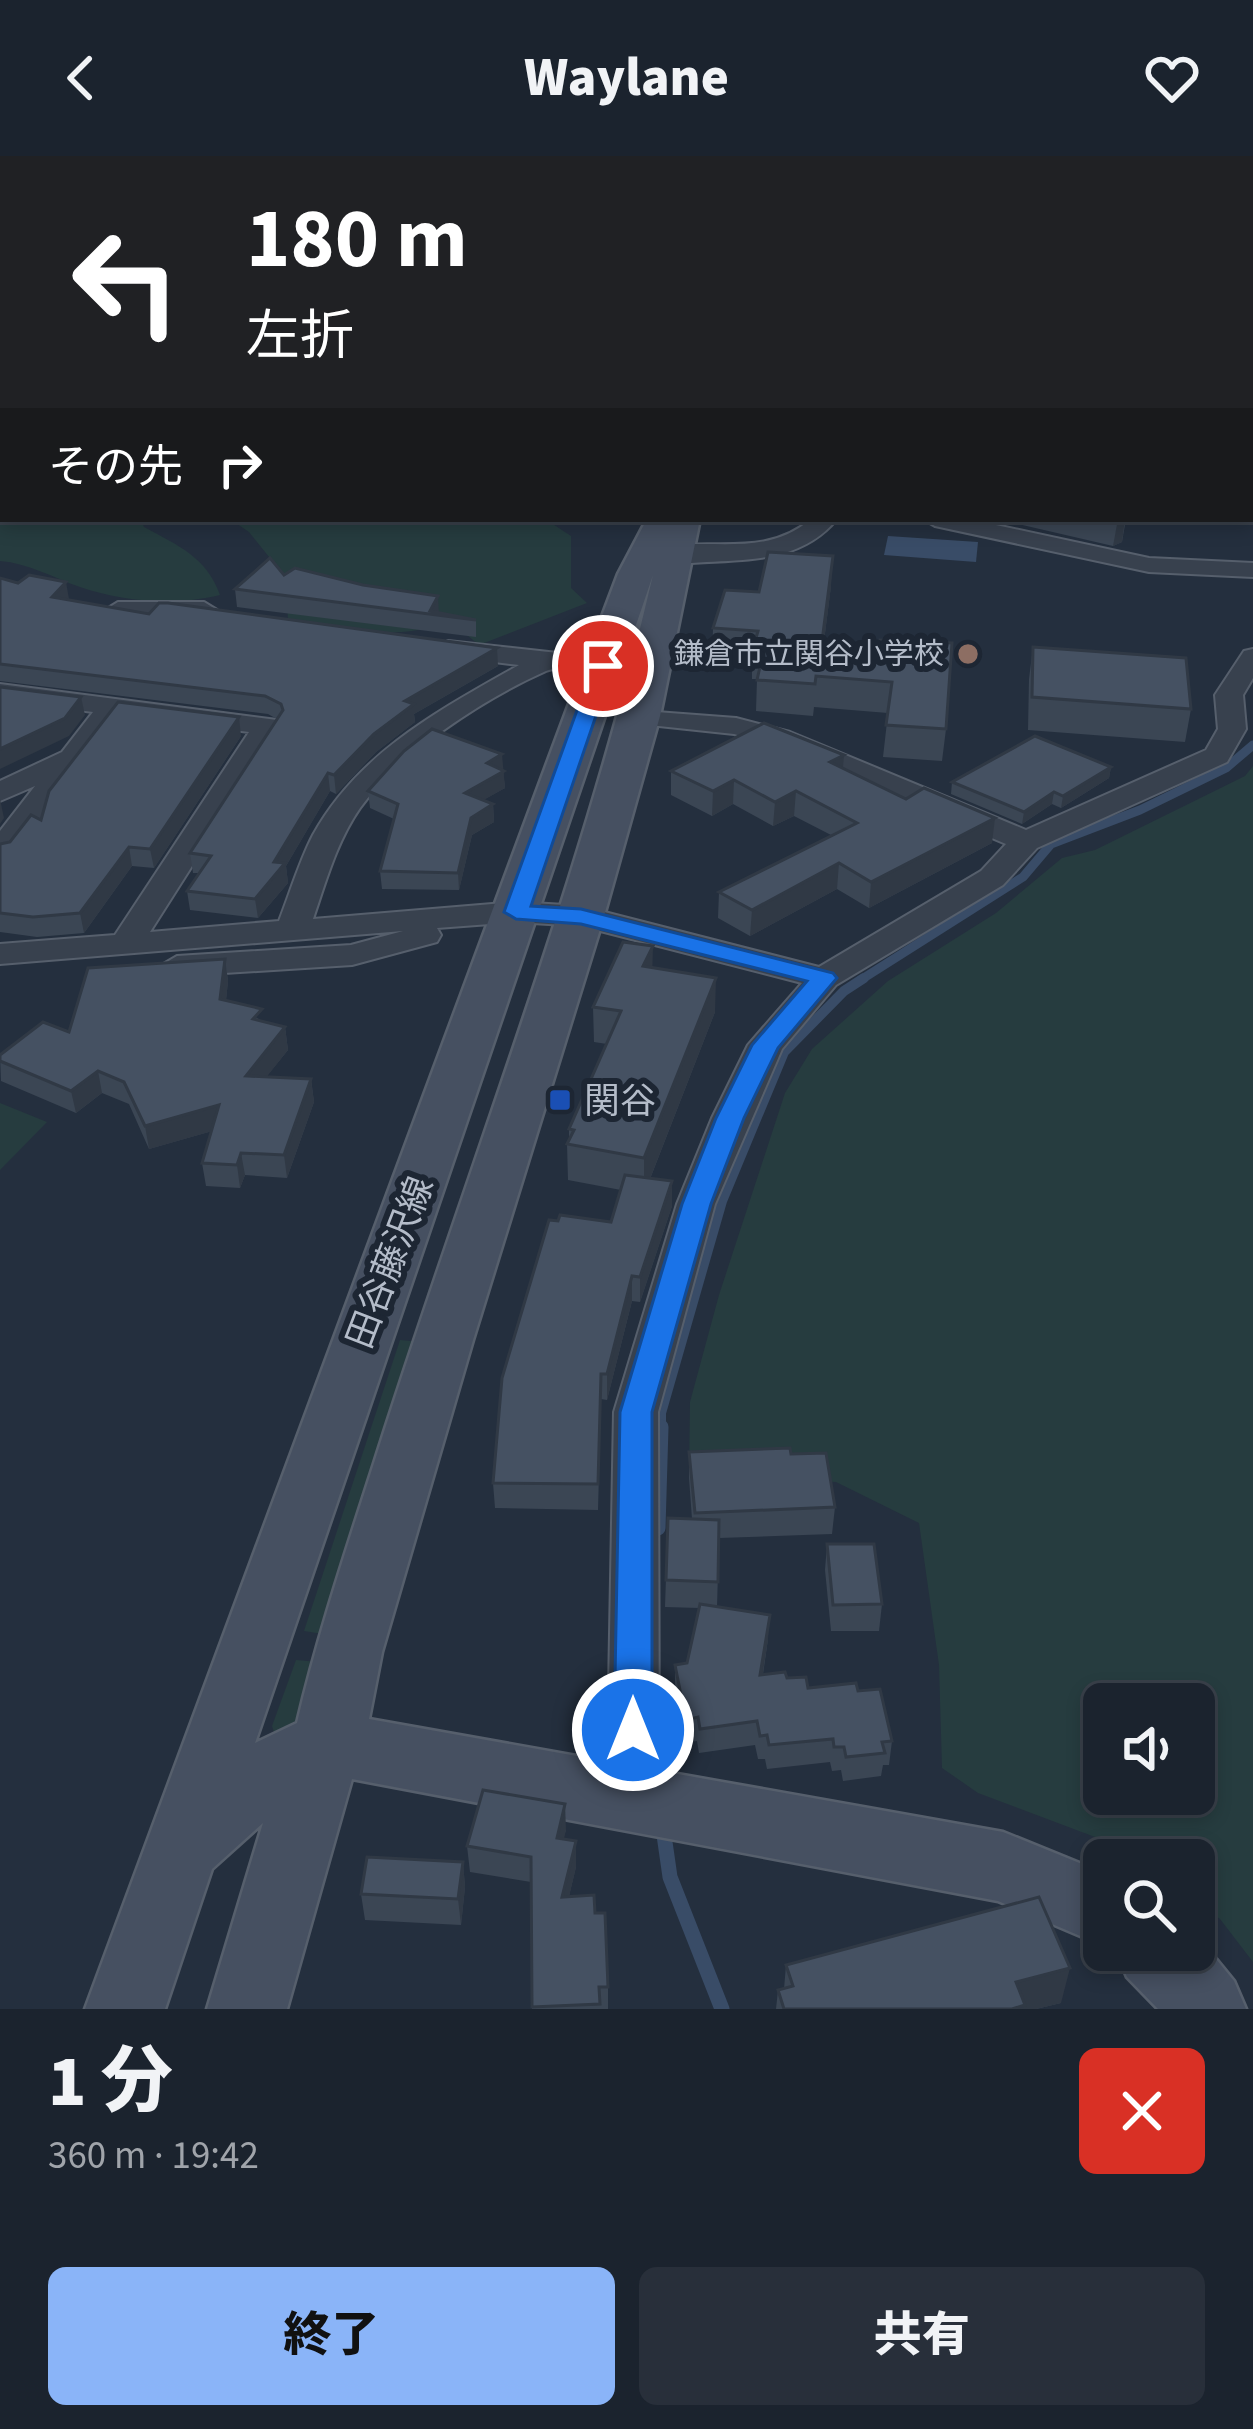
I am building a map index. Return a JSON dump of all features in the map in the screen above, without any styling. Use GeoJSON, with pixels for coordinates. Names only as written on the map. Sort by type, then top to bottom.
{"type":"FeatureCollection","features":[{"type":"Feature","properties":{"kind":"main road","name":"田谷藤沢線"},"geometry":{"type":"LineString","coordinates":[[125,2009],[186,1846],[356,1349],[487,916],[603,666],[663,522]]}},
{"type":"Feature","properties":{"kind":"main road","name":"田谷藤沢線"},"geometry":{"type":"LineString","coordinates":[[247,2009],[294,1840],[328,1743],[348,1652],[640,716],[681,537]]}},
{"type":"Feature","properties":{"kind":"main road"},"geometry":{"type":"LineString","coordinates":[[186,1846],[265,1774],[293,1754],[328,1743],[1003,1867],[1083,1901]]}},
{"type":"Feature","properties":{"kind":"main road"},"geometry":{"type":"LineString","coordinates":[[1178,1971],[1206,2009]]}},
{"type":"Feature","properties":{"kind":"street"},"geometry":{"type":"LineString","coordinates":[[641,566],[681,537],[766,553],[808,538],[822,522]]}},
{"type":"Feature","properties":{"kind":"street"},"geometry":{"type":"LineString","coordinates":[[949,522],[1149,566],[1253,570]]}},
{"type":"Feature","properties":{"kind":"street"},"geometry":{"type":"LineString","coordinates":[[118,610],[183,607],[224,615]]}},
{"type":"Feature","properties":{"kind":"street"},"geometry":{"type":"LineString","coordinates":[[421,645],[603,666]]}},
{"type":"Feature","properties":{"kind":"street"},"geometry":{"type":"LineString","coordinates":[[633,1800],[636,1412],[696,1204],[766,1045],[824,978],[992,878],[1026,841],[1217,756],[1232,728],[1228,695],[1253,657]]}},
{"type":"Feature","properties":{"kind":"street"},"geometry":{"type":"LineString","coordinates":[[292,931],[329,836],[357,790],[427,730],[545,661]]}},
{"type":"Feature","properties":{"kind":"street"},"geometry":{"type":"LineString","coordinates":[[0,692],[267,726],[125,945]]}},
{"type":"Feature","properties":{"kind":"street"},"geometry":{"type":"LineString","coordinates":[[0,850],[112,706]]}},
{"type":"Feature","properties":{"kind":"street"},"geometry":{"type":"LineString","coordinates":[[640,716],[736,726],[780,738],[1026,841]]}},
{"type":"Feature","properties":{"kind":"street"},"geometry":{"type":"LineString","coordinates":[[0,792],[78,753]]}},
{"type":"Feature","properties":{"kind":"street"},"geometry":{"type":"LineString","coordinates":[[0,954],[487,916],[581,916],[824,978]]}},
{"type":"Feature","properties":{"kind":"street"},"geometry":{"type":"LineString","coordinates":[[0,978],[352,955],[390,948],[487,916]]}},
{"type":"Feature","properties":{"kind":"green space"},"geometry":{"type":"Polygon","coordinates":[[[0,522],[142,522],[199,562],[220,595],[168,601],[132,599],[0,561],[0,522]]]}},
{"type":"Feature","properties":{"kind":"green space"},"geometry":{"type":"Polygon","coordinates":[[[234,522],[550,522],[571,536],[571,588],[587,603],[479,645],[449,620],[389,633],[288,621],[286,578],[249,532],[234,522]]]}},
{"type":"Feature","properties":{"kind":"green space"},"geometry":{"type":"Polygon","coordinates":[[[1253,766],[1253,1962],[1215,1915],[1215,1839],[1100,1839],[978,1793],[942,1768],[939,1665],[919,1523],[836,1482],[689,1474],[690,1402],[719,1295],[785,1093],[812,1049],[888,981],[996,913],[1062,858],[1095,850],[1245,776],[1253,766]]]}},
{"type":"Feature","properties":{"kind":"green space"},"geometry":{"type":"Polygon","coordinates":[[[0,1103],[47,1122],[0,1170],[0,1103]]]}},
{"type":"Feature","properties":{"kind":"green space"},"geometry":{"type":"Polygon","coordinates":[[[400,1340],[420,1342],[329,1635],[304,1631],[400,1340]]]}},
{"type":"Feature","properties":{"kind":"green space"},"geometry":{"type":"Polygon","coordinates":[[[296,1660],[319,1662],[300,1721],[274,1732],[272,1726],[296,1660]]]}},
{"type":"Feature","properties":{"kind":"water"},"geometry":{"type":"Polygon","coordinates":[[[888,536],[978,542],[976,562],[884,555],[888,536]]]}},
{"type":"Feature","properties":{"kind":"building"},"geometry":{"type":"Polygon","coordinates":[[[768,552],[833,556],[821,649],[879,653],[880,640],[952,643],[946,729],[886,725],[892,682],[816,676],[815,684],[757,680],[764,649],[753,648],[758,631],[713,628],[725,590],[759,592],[768,552]]]}},
{"type":"Feature","properties":{"kind":"building"},"geometry":{"type":"Polygon","coordinates":[[[270,558],[284,575],[295,568],[363,585],[438,596],[430,611],[476,620],[235,589],[270,558]]]}},
{"type":"Feature","properties":{"kind":"building"},"geometry":{"type":"Polygon","coordinates":[[[29,575],[66,582],[52,597],[149,614],[159,603],[168,603],[497,648],[405,701],[414,704],[374,734],[334,775],[328,773],[274,862],[285,863],[255,899],[187,891],[211,856],[190,853],[283,710],[281,704],[265,696],[0,664],[0,578],[18,583],[29,575]]]}},
{"type":"Feature","properties":{"kind":"building"},"geometry":{"type":"Polygon","coordinates":[[[1033,647],[1186,658],[1191,709],[1032,697],[1033,647]]]}},
{"type":"Feature","properties":{"kind":"building"},"geometry":{"type":"Polygon","coordinates":[[[0,687],[81,697],[65,718],[0,749],[0,687]]]}},
{"type":"Feature","properties":{"kind":"building"},"geometry":{"type":"Polygon","coordinates":[[[118,702],[239,717],[150,849],[129,847],[80,913],[33,917],[0,913],[0,844],[10,842],[31,815],[41,820],[49,791],[118,702]]]}},
{"type":"Feature","properties":{"kind":"building"},"geometry":{"type":"Polygon","coordinates":[[[764,723],[844,755],[830,762],[906,799],[924,788],[995,818],[871,882],[839,863],[752,910],[719,892],[857,823],[796,791],[775,802],[734,780],[713,791],[671,771],[764,723]]]}},
{"type":"Feature","properties":{"kind":"building"},"geometry":{"type":"Polygon","coordinates":[[[432,729],[502,754],[487,763],[504,771],[465,793],[493,804],[471,818],[458,873],[380,871],[398,804],[368,791],[404,751],[432,729]]]}},
{"type":"Feature","properties":{"kind":"building"},"geometry":{"type":"Polygon","coordinates":[[[1035,736],[1111,767],[1063,796],[1054,792],[1024,812],[952,782],[1035,736]]]}},
{"type":"Feature","properties":{"kind":"building"},"geometry":{"type":"Polygon","coordinates":[[[623,942],[653,946],[643,966],[716,978],[644,1158],[567,1144],[574,1130],[569,1129],[621,1011],[593,1007],[623,942]]]}},
{"type":"Feature","properties":{"kind":"building"},"geometry":{"type":"Polygon","coordinates":[[[225,959],[220,999],[262,1009],[253,1019],[285,1027],[246,1076],[311,1079],[284,1155],[241,1153],[237,1165],[202,1163],[219,1105],[145,1126],[124,1082],[98,1071],[71,1091],[0,1061],[0,1055],[43,1022],[69,1032],[88,968],[225,959]]]}},
{"type":"Feature","properties":{"kind":"building"},"geometry":{"type":"Polygon","coordinates":[[[625,1175],[672,1181],[640,1277],[632,1276],[607,1374],[601,1374],[598,1484],[493,1483],[502,1378],[549,1220],[558,1221],[560,1215],[611,1222],[625,1175]]]}},
{"type":"Feature","properties":{"kind":"building"},"geometry":{"type":"Polygon","coordinates":[[[790,1448],[791,1454],[826,1453],[835,1507],[695,1513],[689,1452],[790,1448]]]}},
{"type":"Feature","properties":{"kind":"building"},"geometry":{"type":"Polygon","coordinates":[[[668,1518],[719,1520],[718,1582],[666,1580],[668,1518]]]}},
{"type":"Feature","properties":{"kind":"building"},"geometry":{"type":"Polygon","coordinates":[[[827,1544],[874,1544],[882,1604],[833,1605],[827,1544]]]}},
{"type":"Feature","properties":{"kind":"building"},"geometry":{"type":"Polygon","coordinates":[[[700,1604],[770,1615],[760,1675],[785,1672],[787,1678],[806,1677],[808,1688],[856,1683],[858,1691],[880,1689],[892,1741],[882,1742],[885,1753],[846,1757],[844,1747],[834,1747],[833,1739],[769,1745],[767,1735],[760,1736],[757,1721],[700,1729],[698,1717],[686,1720],[675,1665],[687,1663],[700,1604]]]}},
{"type":"Feature","properties":{"kind":"building"},"geometry":{"type":"Polygon","coordinates":[[[483,1790],[565,1804],[557,1838],[576,1841],[562,1897],[594,1895],[595,1913],[605,1913],[608,1987],[599,1987],[600,2004],[532,2007],[531,1857],[467,1846],[483,1790]]]}},
{"type":"Feature","properties":{"kind":"building"},"geometry":{"type":"Polygon","coordinates":[[[367,1857],[463,1862],[458,1899],[361,1894],[367,1857]]]}},
{"type":"Feature","properties":{"kind":"building"},"geometry":{"type":"Polygon","coordinates":[[[1039,1897],[1070,1968],[1016,1982],[1025,2005],[1012,2009],[784,2009],[778,1990],[793,1986],[786,1965],[1039,1897]]]}},
{"type":"Feature","properties":{"kind":"waterway"},"geometry":{"type":"LineString","coordinates":[[859,981],[1023,877],[1051,844],[1140,810],[1226,768],[1253,745]]}},
{"type":"Feature","properties":{"kind":"waterway"},"geometry":{"type":"LineString","coordinates":[[661,1427],[661,1413],[722,1201],[784,1052],[844,991],[864,978]]}},
{"type":"Feature","properties":{"kind":"waterway"},"geometry":{"type":"LineString","coordinates":[[658,1528],[661,1427]]}},
{"type":"Feature","properties":{"kind":"waterway"},"geometry":{"type":"LineString","coordinates":[[663,1828],[670,1877],[722,2009]]}},
{"type":"Feature","properties":{"kind":"place","name":"鎌倉市立関谷小学校"},"geometry":{"type":"Point","coordinates":[968,654]}},
{"type":"Feature","properties":{"kind":"place","name":"関谷"},"geometry":{"type":"Point","coordinates":[560,1100]}},
{"type":"Feature","properties":{"kind":"route"},"geometry":{"type":"LineString","coordinates":[[603,666],[516,912],[581,916],[824,978],[766,1045],[730,1118],[696,1204],[636,1412],[633,1730]]}}]}
